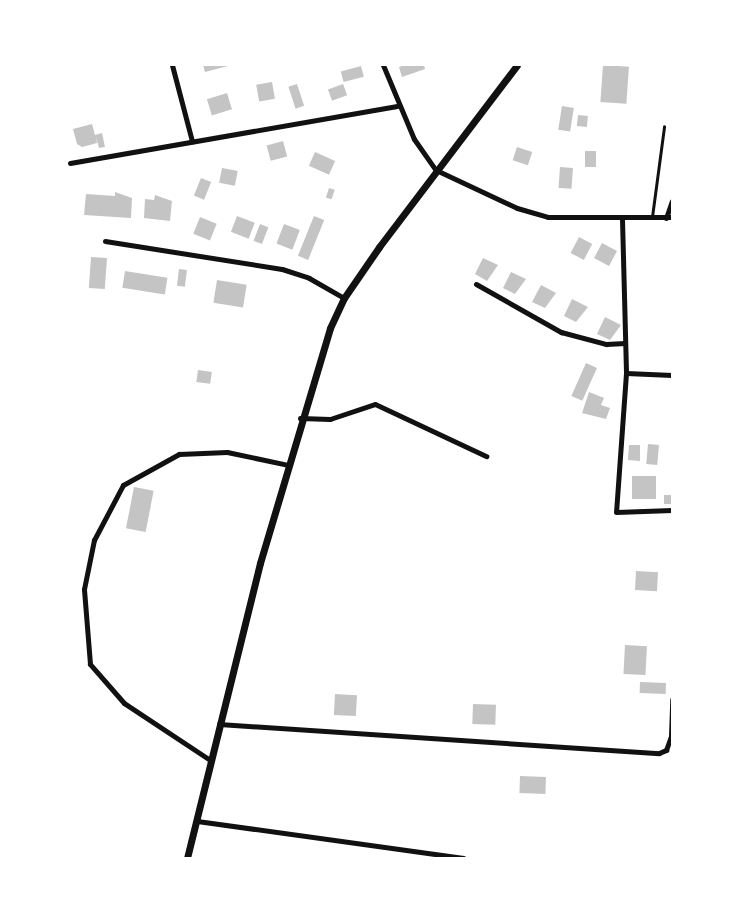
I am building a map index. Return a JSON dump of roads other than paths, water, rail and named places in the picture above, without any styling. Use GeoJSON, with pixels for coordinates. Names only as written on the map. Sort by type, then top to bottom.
{"type":"FeatureCollection","features":[{"type":"Feature","properties":{"kind":"street"},"geometry":{"type":"LineString","coordinates":[[172,65],[192,141]]}},
{"type":"Feature","properties":{"kind":"street"},"geometry":{"type":"LineString","coordinates":[[384,65],[397,106],[436,170],[516,208],[548,217],[669,218],[672,201]]}},
{"type":"Feature","properties":{"kind":"street"},"geometry":{"type":"LineString","coordinates":[[187,858],[218,724],[300,418],[344,298],[436,170],[517,65]]}},
{"type":"Feature","properties":{"kind":"street"},"geometry":{"type":"LineString","coordinates":[[70,163],[397,106]]}},
{"type":"Feature","properties":{"kind":"street"},"geometry":{"type":"LineString","coordinates":[[622,219],[626,373],[616,512],[672,510]]}},
{"type":"Feature","properties":{"kind":"street"},"geometry":{"type":"LineString","coordinates":[[105,241],[282,269],[344,298]]}},
{"type":"Feature","properties":{"kind":"street"},"geometry":{"type":"LineString","coordinates":[[476,284],[561,332],[606,344],[625,343]]}},
{"type":"Feature","properties":{"kind":"street"},"geometry":{"type":"LineString","coordinates":[[626,373],[672,374]]}},
{"type":"Feature","properties":{"kind":"street"},"geometry":{"type":"LineString","coordinates":[[300,418],[330,419],[375,404],[486,456]]}},
{"type":"Feature","properties":{"kind":"street"},"geometry":{"type":"LineString","coordinates":[[210,760],[124,703],[90,664],[84,589],[94,540],[124,485],[179,454],[227,452],[288,465]]}},
{"type":"Feature","properties":{"kind":"street"},"geometry":{"type":"LineString","coordinates":[[218,724],[666,750],[672,699]]}},
{"type":"Feature","properties":{"kind":"street"},"geometry":{"type":"LineString","coordinates":[[196,821],[463,858]]}},
{"type":"Feature","properties":{"kind":"lane"},"geometry":{"type":"LineString","coordinates":[[652,218],[664,127]]}}]}
